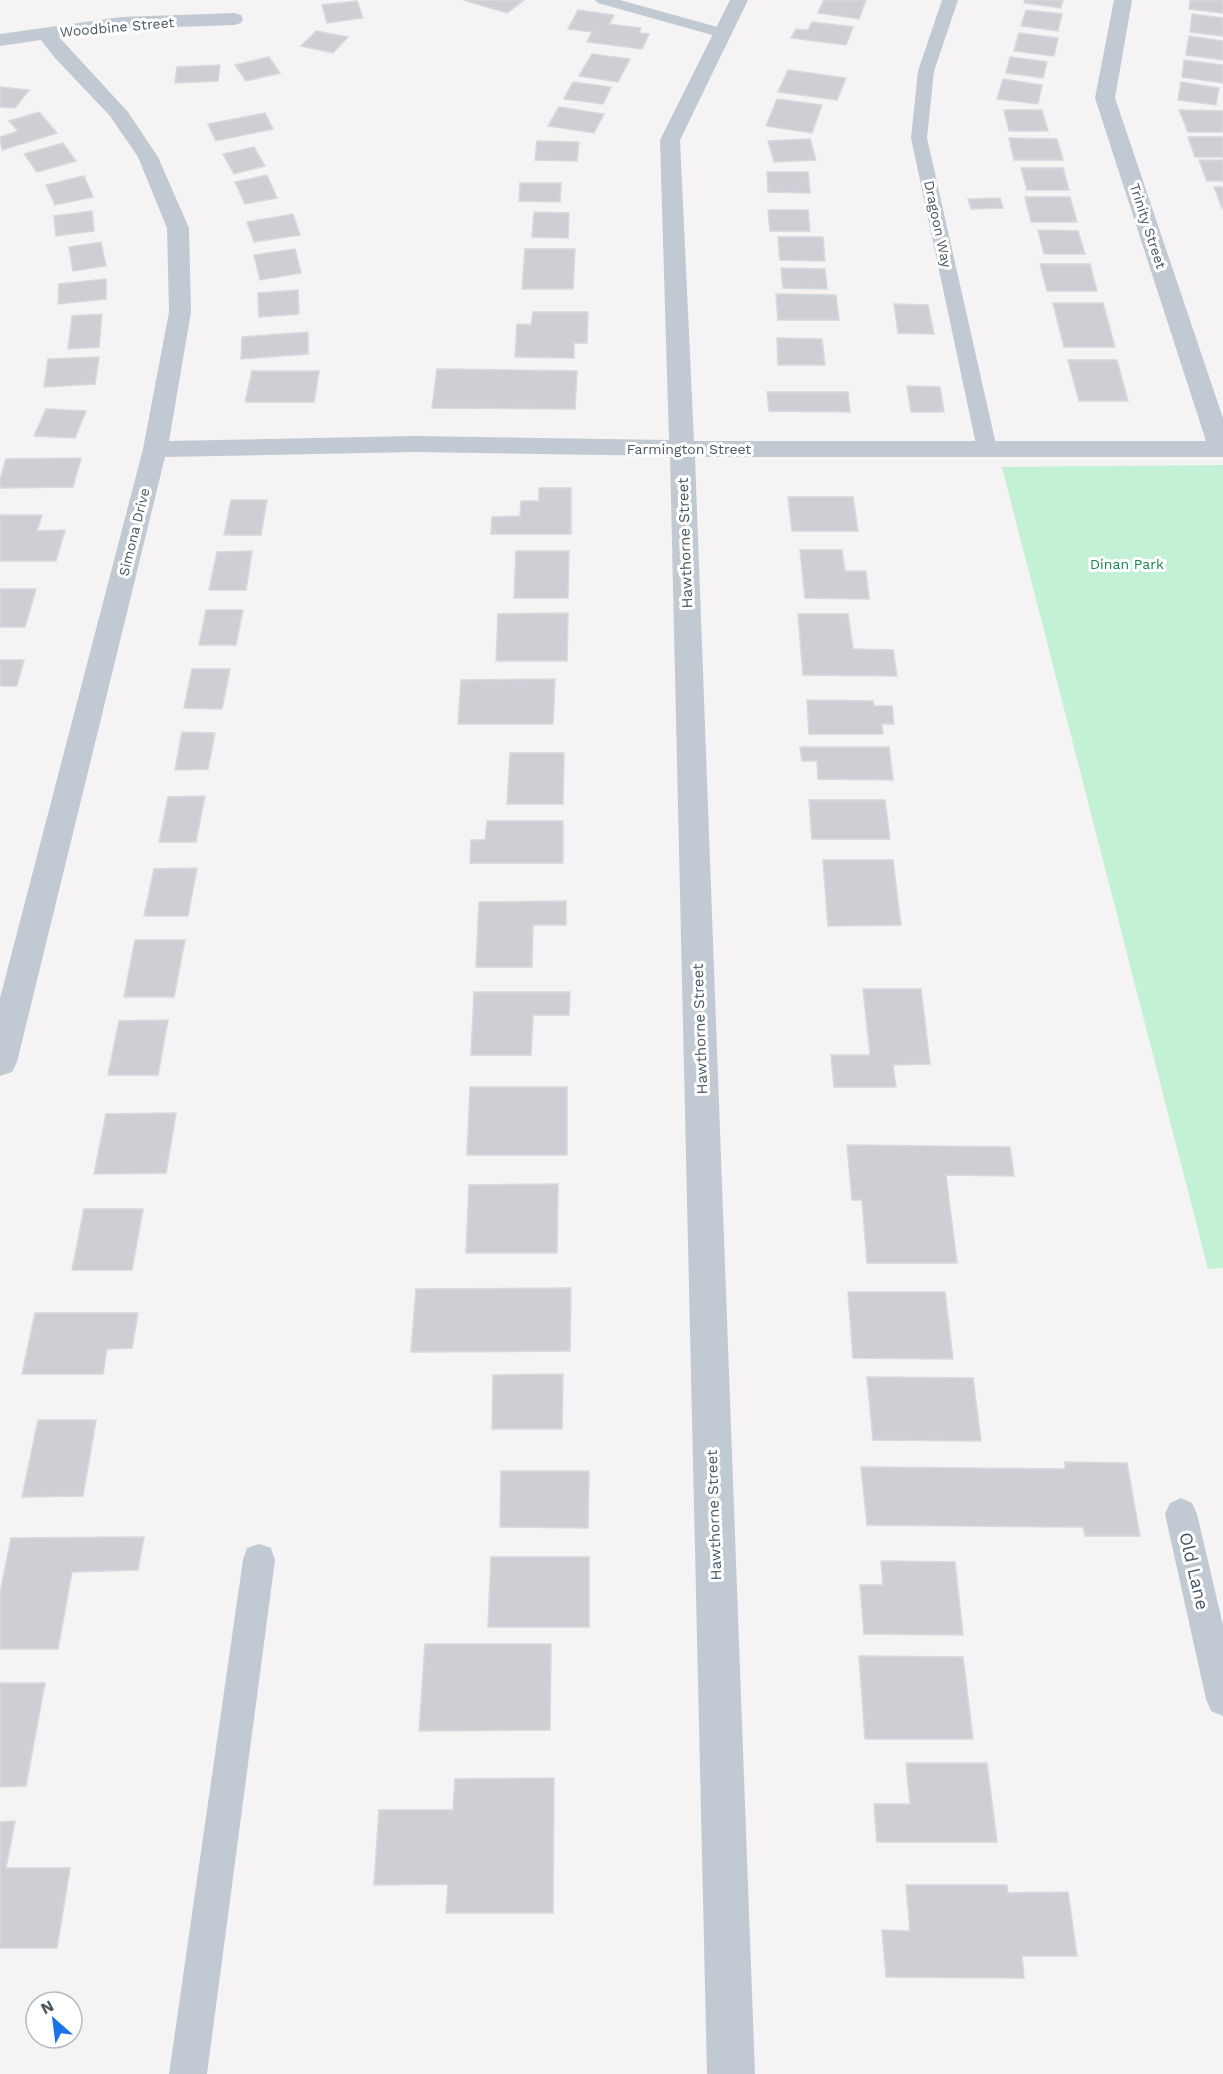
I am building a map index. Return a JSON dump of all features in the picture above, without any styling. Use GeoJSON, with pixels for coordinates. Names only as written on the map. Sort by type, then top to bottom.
{"type":"FeatureCollection","features":[{"type":"Feature","properties":{"kind":"street","name":"Hawthorne Street"},"geometry":{"type":"LineString","coordinates":[[731,2074],[682,449],[670,140],[739,0]]}},
{"type":"Feature","properties":{"kind":"street","name":"Trinity Street"},"geometry":{"type":"LineString","coordinates":[[1123,0],[1105,98],[1222,449]]}},
{"type":"Feature","properties":{"kind":"street","name":"Woodbine Street"},"geometry":{"type":"LineString","coordinates":[[0,40],[121,23],[234,19]]}},
{"type":"Feature","properties":{"kind":"street","name":"Simona Drive"},"geometry":{"type":"LineString","coordinates":[[0,1062],[155,449],[180,312],[178,228],[148,157],[118,112],[62,54],[46,33]]}},
{"type":"Feature","properties":{"kind":"street","name":"Farmington Street"},"geometry":{"type":"LineString","coordinates":[[155,449],[414,444],[682,449],[1222,449]]}},
{"type":"Feature","properties":{"kind":"lane"},"geometry":{"type":"LineString","coordinates":[[603,0],[723,33]]}},
{"type":"Feature","properties":{"kind":"lane","name":"Dragoon Way"},"geometry":{"type":"LineString","coordinates":[[950,0],[926,71],[919,138],[987,449]]}},
{"type":"Feature","properties":{"kind":"lane","name":"Old Lane"},"geometry":{"type":"LineString","coordinates":[[1181,1514],[1223,1699]]}},
{"type":"Feature","properties":{"kind":"lane"},"geometry":{"type":"LineString","coordinates":[[188,2074],[260,1560]]}},
{"type":"Feature","properties":{"kind":"green space","name":"Dinan Park"},"geometry":{"type":"Polygon","coordinates":[[[1223,465],[1223,1268],[1208,1269],[1002,467],[1223,465]]]}},
{"type":"Feature","properties":{"kind":"building"},"geometry":{"type":"Polygon","coordinates":[[[463,0],[524,0],[507,13],[463,0]]]}},
{"type":"Feature","properties":{"kind":"building"},"geometry":{"type":"Polygon","coordinates":[[[824,0],[866,0],[859,19],[818,13],[824,0]]]}},
{"type":"Feature","properties":{"kind":"building"},"geometry":{"type":"Polygon","coordinates":[[[1025,0],[1063,0],[1061,8],[1024,3],[1025,0]]]}},
{"type":"Feature","properties":{"kind":"building"},"geometry":{"type":"Polygon","coordinates":[[[1190,0],[1223,0],[1223,13],[1189,9],[1190,0]]]}},
{"type":"Feature","properties":{"kind":"building"},"geometry":{"type":"Polygon","coordinates":[[[357,1],[363,18],[327,23],[322,5],[357,1]]]}},
{"type":"Feature","properties":{"kind":"building"},"geometry":{"type":"Polygon","coordinates":[[[578,10],[614,15],[609,24],[641,28],[639,33],[649,34],[642,49],[587,42],[592,32],[568,29],[578,10]]]}},
{"type":"Feature","properties":{"kind":"building"},"geometry":{"type":"Polygon","coordinates":[[[1026,10],[1062,14],[1058,31],[1021,26],[1026,10]]]}},
{"type":"Feature","properties":{"kind":"building"},"geometry":{"type":"Polygon","coordinates":[[[1192,14],[1223,18],[1223,36],[1190,32],[1192,14]]]}},
{"type":"Feature","properties":{"kind":"building"},"geometry":{"type":"Polygon","coordinates":[[[812,22],[853,27],[846,45],[791,38],[796,29],[808,30],[812,22]]]}},
{"type":"Feature","properties":{"kind":"building"},"geometry":{"type":"Polygon","coordinates":[[[316,31],[348,37],[333,53],[301,46],[316,31]]]}},
{"type":"Feature","properties":{"kind":"building"},"geometry":{"type":"Polygon","coordinates":[[[1019,33],[1058,38],[1054,56],[1014,51],[1019,33]]]}},
{"type":"Feature","properties":{"kind":"building"},"geometry":{"type":"Polygon","coordinates":[[[1189,36],[1223,41],[1223,60],[1186,55],[1189,36]]]}},
{"type":"Feature","properties":{"kind":"building"},"geometry":{"type":"Polygon","coordinates":[[[592,54],[630,59],[618,82],[579,76],[592,54]]]}},
{"type":"Feature","properties":{"kind":"building"},"geometry":{"type":"Polygon","coordinates":[[[269,57],[280,73],[246,81],[235,65],[269,57]]]}},
{"type":"Feature","properties":{"kind":"building"},"geometry":{"type":"Polygon","coordinates":[[[1010,57],[1047,62],[1043,78],[1006,73],[1010,57]]]}},
{"type":"Feature","properties":{"kind":"building"},"geometry":{"type":"Polygon","coordinates":[[[1184,60],[1223,65],[1223,83],[1182,77],[1184,60]]]}},
{"type":"Feature","properties":{"kind":"building"},"geometry":{"type":"Polygon","coordinates":[[[220,65],[218,81],[175,83],[177,67],[220,65]]]}},
{"type":"Feature","properties":{"kind":"building"},"geometry":{"type":"Polygon","coordinates":[[[788,70],[846,78],[837,100],[778,92],[788,70]]]}},
{"type":"Feature","properties":{"kind":"building"},"geometry":{"type":"Polygon","coordinates":[[[1003,79],[1042,85],[1038,104],[997,99],[1003,79]]]}},
{"type":"Feature","properties":{"kind":"building"},"geometry":{"type":"Polygon","coordinates":[[[573,82],[611,87],[603,104],[564,99],[573,82]]]}},
{"type":"Feature","properties":{"kind":"building"},"geometry":{"type":"Polygon","coordinates":[[[1181,82],[1219,88],[1216,105],[1178,100],[1181,82]]]}},
{"type":"Feature","properties":{"kind":"building"},"geometry":{"type":"Polygon","coordinates":[[[0,87],[29,90],[15,108],[0,107],[0,87]]]}},
{"type":"Feature","properties":{"kind":"building"},"geometry":{"type":"Polygon","coordinates":[[[777,99],[822,105],[812,133],[766,126],[777,99]]]}},
{"type":"Feature","properties":{"kind":"building"},"geometry":{"type":"Polygon","coordinates":[[[559,107],[604,114],[594,133],[548,126],[559,107]]]}},
{"type":"Feature","properties":{"kind":"building"},"geometry":{"type":"Polygon","coordinates":[[[1004,110],[1042,110],[1048,131],[1009,131],[1004,110]]]}},
{"type":"Feature","properties":{"kind":"building"},"geometry":{"type":"Polygon","coordinates":[[[1179,110],[1223,111],[1223,132],[1188,132],[1179,110]]]}},
{"type":"Feature","properties":{"kind":"building"},"geometry":{"type":"Polygon","coordinates":[[[39,112],[57,133],[2,150],[0,137],[18,131],[9,121],[39,112]]]}},
{"type":"Feature","properties":{"kind":"building"},"geometry":{"type":"Polygon","coordinates":[[[265,113],[273,129],[216,141],[208,124],[265,113]]]}},
{"type":"Feature","properties":{"kind":"building"},"geometry":{"type":"Polygon","coordinates":[[[1188,137],[1223,137],[1223,157],[1195,157],[1188,137]]]}},
{"type":"Feature","properties":{"kind":"building"},"geometry":{"type":"Polygon","coordinates":[[[1009,138],[1057,139],[1063,160],[1014,160],[1009,138]]]}},
{"type":"Feature","properties":{"kind":"building"},"geometry":{"type":"Polygon","coordinates":[[[810,139],[816,160],[774,162],[768,141],[810,139]]]}},
{"type":"Feature","properties":{"kind":"building"},"geometry":{"type":"Polygon","coordinates":[[[537,141],[579,142],[577,161],[535,160],[537,141]]]}},
{"type":"Feature","properties":{"kind":"building"},"geometry":{"type":"Polygon","coordinates":[[[63,143],[76,161],[37,172],[24,154],[63,143]]]}},
{"type":"Feature","properties":{"kind":"building"},"geometry":{"type":"Polygon","coordinates":[[[254,147],[265,166],[234,174],[223,154],[254,147]]]}},
{"type":"Feature","properties":{"kind":"building"},"geometry":{"type":"Polygon","coordinates":[[[1199,160],[1223,160],[1223,181],[1207,181],[1199,160]]]}},
{"type":"Feature","properties":{"kind":"building"},"geometry":{"type":"Polygon","coordinates":[[[1021,168],[1063,168],[1069,190],[1027,190],[1021,168]]]}},
{"type":"Feature","properties":{"kind":"building"},"geometry":{"type":"Polygon","coordinates":[[[767,172],[808,172],[810,193],[768,192],[767,172]]]}},
{"type":"Feature","properties":{"kind":"building"},"geometry":{"type":"Polygon","coordinates":[[[267,175],[277,198],[245,204],[235,182],[267,175]]]}},
{"type":"Feature","properties":{"kind":"building"},"geometry":{"type":"Polygon","coordinates":[[[84,176],[93,197],[55,205],[46,185],[84,176]]]}},
{"type":"Feature","properties":{"kind":"building"},"geometry":{"type":"Polygon","coordinates":[[[520,183],[561,183],[560,202],[519,201],[520,183]]]}},
{"type":"Feature","properties":{"kind":"building"},"geometry":{"type":"Polygon","coordinates":[[[1214,187],[1223,187],[1223,208],[1222,208],[1214,187]]]}},
{"type":"Feature","properties":{"kind":"building"},"geometry":{"type":"Polygon","coordinates":[[[1025,197],[1070,197],[1077,222],[1031,222],[1025,197]]]}},
{"type":"Feature","properties":{"kind":"building"},"geometry":{"type":"Polygon","coordinates":[[[1000,198],[1003,208],[971,209],[968,199],[1000,198]]]}},
{"type":"Feature","properties":{"kind":"building"},"geometry":{"type":"Polygon","coordinates":[[[768,210],[808,210],[810,231],[770,231],[768,210]]]}},
{"type":"Feature","properties":{"kind":"building"},"geometry":{"type":"Polygon","coordinates":[[[92,211],[94,231],[56,236],[54,216],[92,211]]]}},
{"type":"Feature","properties":{"kind":"building"},"geometry":{"type":"Polygon","coordinates":[[[534,212],[569,213],[568,238],[532,237],[534,212]]]}},
{"type":"Feature","properties":{"kind":"building"},"geometry":{"type":"Polygon","coordinates":[[[293,214],[300,235],[254,242],[247,222],[293,214]]]}},
{"type":"Feature","properties":{"kind":"building"},"geometry":{"type":"Polygon","coordinates":[[[1038,230],[1078,231],[1085,254],[1044,254],[1038,230]]]}},
{"type":"Feature","properties":{"kind":"building"},"geometry":{"type":"Polygon","coordinates":[[[778,237],[823,237],[825,261],[780,260],[778,237]]]}},
{"type":"Feature","properties":{"kind":"building"},"geometry":{"type":"Polygon","coordinates":[[[101,242],[106,266],[73,271],[69,247],[101,242]]]}},
{"type":"Feature","properties":{"kind":"building"},"geometry":{"type":"Polygon","coordinates":[[[295,249],[301,273],[260,280],[254,255],[295,249]]]}},
{"type":"Feature","properties":{"kind":"building"},"geometry":{"type":"Polygon","coordinates":[[[525,249],[575,249],[573,289],[522,289],[525,249]]]}},
{"type":"Feature","properties":{"kind":"building"},"geometry":{"type":"Polygon","coordinates":[[[1040,264],[1090,264],[1097,291],[1047,291],[1040,264]]]}},
{"type":"Feature","properties":{"kind":"building"},"geometry":{"type":"Polygon","coordinates":[[[781,268],[825,269],[827,289],[783,288],[781,268]]]}},
{"type":"Feature","properties":{"kind":"building"},"geometry":{"type":"Polygon","coordinates":[[[106,279],[106,299],[58,304],[59,284],[106,279]]]}},
{"type":"Feature","properties":{"kind":"building"},"geometry":{"type":"Polygon","coordinates":[[[298,290],[299,314],[259,317],[258,293],[298,290]]]}},
{"type":"Feature","properties":{"kind":"building"},"geometry":{"type":"Polygon","coordinates":[[[776,294],[836,295],[839,320],[778,320],[776,294]]]}},
{"type":"Feature","properties":{"kind":"building"},"geometry":{"type":"Polygon","coordinates":[[[1053,303],[1103,303],[1115,347],[1064,347],[1053,303]]]}},
{"type":"Feature","properties":{"kind":"building"},"geometry":{"type":"Polygon","coordinates":[[[894,304],[928,305],[934,334],[898,333],[894,304]]]}},
{"type":"Feature","properties":{"kind":"building"},"geometry":{"type":"Polygon","coordinates":[[[533,312],[588,312],[587,343],[574,343],[574,358],[515,357],[517,324],[531,325],[533,312]]]}},
{"type":"Feature","properties":{"kind":"building"},"geometry":{"type":"Polygon","coordinates":[[[102,314],[99,347],[68,349],[72,316],[102,314]]]}},
{"type":"Feature","properties":{"kind":"building"},"geometry":{"type":"Polygon","coordinates":[[[308,332],[308,354],[241,359],[242,337],[308,332]]]}},
{"type":"Feature","properties":{"kind":"building"},"geometry":{"type":"Polygon","coordinates":[[[777,338],[822,339],[825,365],[778,365],[777,338]]]}},
{"type":"Feature","properties":{"kind":"building"},"geometry":{"type":"Polygon","coordinates":[[[99,357],[95,384],[44,387],[48,359],[99,357]]]}},
{"type":"Feature","properties":{"kind":"building"},"geometry":{"type":"Polygon","coordinates":[[[1068,360],[1117,360],[1128,401],[1079,401],[1068,360]]]}},
{"type":"Feature","properties":{"kind":"building"},"geometry":{"type":"Polygon","coordinates":[[[437,369],[577,371],[575,409],[432,408],[437,369]]]}},
{"type":"Feature","properties":{"kind":"building"},"geometry":{"type":"Polygon","coordinates":[[[252,371],[319,371],[314,402],[245,402],[252,371]]]}},
{"type":"Feature","properties":{"kind":"building"},"geometry":{"type":"Polygon","coordinates":[[[907,386],[940,387],[944,412],[911,412],[907,386]]]}},
{"type":"Feature","properties":{"kind":"building"},"geometry":{"type":"Polygon","coordinates":[[[767,392],[848,392],[850,412],[769,411],[767,392]]]}},
{"type":"Feature","properties":{"kind":"building"},"geometry":{"type":"Polygon","coordinates":[[[46,409],[86,411],[75,438],[34,436],[46,409]]]}},
{"type":"Feature","properties":{"kind":"building"},"geometry":{"type":"Polygon","coordinates":[[[81,458],[73,487],[0,488],[0,479],[6,459],[81,458]]]}},
{"type":"Feature","properties":{"kind":"building"},"geometry":{"type":"Polygon","coordinates":[[[539,488],[571,488],[571,534],[491,534],[492,517],[520,516],[521,501],[539,501],[539,488]]]}},
{"type":"Feature","properties":{"kind":"building"},"geometry":{"type":"Polygon","coordinates":[[[788,497],[853,497],[858,531],[792,531],[788,497]]]}},
{"type":"Feature","properties":{"kind":"building"},"geometry":{"type":"Polygon","coordinates":[[[231,500],[267,500],[261,535],[224,535],[231,500]]]}},
{"type":"Feature","properties":{"kind":"building"},"geometry":{"type":"Polygon","coordinates":[[[0,515],[42,515],[37,531],[65,530],[56,561],[0,561],[0,515]]]}},
{"type":"Feature","properties":{"kind":"building"},"geometry":{"type":"Polygon","coordinates":[[[800,550],[842,550],[845,571],[866,571],[869,599],[805,598],[800,550]]]}},
{"type":"Feature","properties":{"kind":"building"},"geometry":{"type":"Polygon","coordinates":[[[252,551],[246,590],[209,590],[217,552],[252,551]]]}},
{"type":"Feature","properties":{"kind":"building"},"geometry":{"type":"Polygon","coordinates":[[[516,551],[569,551],[568,598],[514,598],[516,551]]]}},
{"type":"Feature","properties":{"kind":"building"},"geometry":{"type":"Polygon","coordinates":[[[0,589],[36,589],[25,627],[0,627],[0,589]]]}},
{"type":"Feature","properties":{"kind":"building"},"geometry":{"type":"Polygon","coordinates":[[[206,610],[243,610],[236,645],[199,645],[206,610]]]}},
{"type":"Feature","properties":{"kind":"building"},"geometry":{"type":"Polygon","coordinates":[[[568,613],[567,661],[496,661],[498,614],[568,613]]]}},
{"type":"Feature","properties":{"kind":"building"},"geometry":{"type":"Polygon","coordinates":[[[798,614],[848,614],[853,649],[893,650],[897,676],[803,675],[798,614]]]}},
{"type":"Feature","properties":{"kind":"building"},"geometry":{"type":"Polygon","coordinates":[[[0,660],[24,660],[17,686],[0,686],[0,660]]]}},
{"type":"Feature","properties":{"kind":"building"},"geometry":{"type":"Polygon","coordinates":[[[192,669],[230,669],[222,709],[184,708],[192,669]]]}},
{"type":"Feature","properties":{"kind":"building"},"geometry":{"type":"Polygon","coordinates":[[[555,679],[553,724],[458,724],[461,680],[555,679]]]}},
{"type":"Feature","properties":{"kind":"building"},"geometry":{"type":"Polygon","coordinates":[[[807,700],[873,701],[874,706],[892,706],[894,724],[882,724],[883,734],[809,734],[807,700]]]}},
{"type":"Feature","properties":{"kind":"building"},"geometry":{"type":"Polygon","coordinates":[[[182,732],[215,733],[208,769],[175,770],[182,732]]]}},
{"type":"Feature","properties":{"kind":"building"},"geometry":{"type":"Polygon","coordinates":[[[800,747],[889,747],[893,780],[818,779],[817,761],[802,761],[800,747]]]}},
{"type":"Feature","properties":{"kind":"building"},"geometry":{"type":"Polygon","coordinates":[[[510,753],[564,753],[563,804],[507,804],[510,753]]]}},
{"type":"Feature","properties":{"kind":"building"},"geometry":{"type":"Polygon","coordinates":[[[205,796],[196,842],[159,842],[168,797],[205,796]]]}},
{"type":"Feature","properties":{"kind":"building"},"geometry":{"type":"Polygon","coordinates":[[[809,800],[885,800],[890,839],[812,839],[809,800]]]}},
{"type":"Feature","properties":{"kind":"building"},"geometry":{"type":"Polygon","coordinates":[[[487,821],[563,821],[563,863],[470,863],[471,840],[485,840],[487,821]]]}},
{"type":"Feature","properties":{"kind":"building"},"geometry":{"type":"Polygon","coordinates":[[[823,860],[893,860],[901,925],[828,926],[823,860]]]}},
{"type":"Feature","properties":{"kind":"building"},"geometry":{"type":"Polygon","coordinates":[[[197,868],[188,916],[144,916],[154,869],[197,868]]]}},
{"type":"Feature","properties":{"kind":"building"},"geometry":{"type":"Polygon","coordinates":[[[566,901],[566,925],[533,925],[532,967],[476,967],[479,902],[566,901]]]}},
{"type":"Feature","properties":{"kind":"building"},"geometry":{"type":"Polygon","coordinates":[[[135,940],[185,940],[174,997],[124,997],[135,940]]]}},
{"type":"Feature","properties":{"kind":"building"},"geometry":{"type":"Polygon","coordinates":[[[863,989],[921,989],[930,1064],[893,1065],[896,1087],[834,1087],[831,1055],[870,1055],[863,989]]]}},
{"type":"Feature","properties":{"kind":"building"},"geometry":{"type":"Polygon","coordinates":[[[474,992],[570,992],[569,1015],[533,1015],[531,1055],[471,1055],[474,992]]]}},
{"type":"Feature","properties":{"kind":"building"},"geometry":{"type":"Polygon","coordinates":[[[168,1020],[158,1075],[108,1075],[119,1021],[168,1020]]]}},
{"type":"Feature","properties":{"kind":"building"},"geometry":{"type":"Polygon","coordinates":[[[470,1087],[567,1087],[567,1155],[467,1155],[470,1087]]]}},
{"type":"Feature","properties":{"kind":"building"},"geometry":{"type":"Polygon","coordinates":[[[176,1113],[166,1173],[94,1174],[106,1114],[176,1113]]]}},
{"type":"Feature","properties":{"kind":"building"},"geometry":{"type":"Polygon","coordinates":[[[847,1145],[1010,1147],[1014,1176],[946,1175],[957,1263],[867,1263],[862,1200],[852,1200],[847,1145]]]}},
{"type":"Feature","properties":{"kind":"building"},"geometry":{"type":"Polygon","coordinates":[[[558,1184],[557,1253],[466,1253],[469,1185],[558,1184]]]}},
{"type":"Feature","properties":{"kind":"building"},"geometry":{"type":"Polygon","coordinates":[[[84,1209],[143,1209],[132,1270],[72,1270],[84,1209]]]}},
{"type":"Feature","properties":{"kind":"building"},"geometry":{"type":"Polygon","coordinates":[[[571,1288],[570,1351],[411,1352],[416,1289],[571,1288]]]}},
{"type":"Feature","properties":{"kind":"building"},"geometry":{"type":"Polygon","coordinates":[[[848,1292],[945,1292],[953,1359],[853,1358],[848,1292]]]}},
{"type":"Feature","properties":{"kind":"building"},"geometry":{"type":"Polygon","coordinates":[[[35,1313],[138,1313],[132,1348],[107,1349],[103,1374],[22,1374],[35,1313]]]}},
{"type":"Feature","properties":{"kind":"building"},"geometry":{"type":"Polygon","coordinates":[[[563,1374],[562,1429],[492,1429],[493,1375],[563,1374]]]}},
{"type":"Feature","properties":{"kind":"building"},"geometry":{"type":"Polygon","coordinates":[[[867,1377],[973,1378],[981,1441],[873,1440],[867,1377]]]}},
{"type":"Feature","properties":{"kind":"building"},"geometry":{"type":"Polygon","coordinates":[[[38,1420],[96,1420],[83,1496],[22,1497],[38,1420]]]}},
{"type":"Feature","properties":{"kind":"building"},"geometry":{"type":"Polygon","coordinates":[[[1065,1462],[1127,1463],[1140,1536],[1085,1536],[1083,1527],[867,1525],[861,1467],[1065,1469],[1065,1462]]]}},
{"type":"Feature","properties":{"kind":"building"},"geometry":{"type":"Polygon","coordinates":[[[501,1471],[589,1471],[588,1528],[500,1527],[501,1471]]]}},
{"type":"Feature","properties":{"kind":"building"},"geometry":{"type":"Polygon","coordinates":[[[144,1537],[138,1570],[72,1572],[58,1649],[0,1649],[0,1593],[11,1538],[144,1537]]]}},
{"type":"Feature","properties":{"kind":"building"},"geometry":{"type":"Polygon","coordinates":[[[491,1557],[589,1557],[589,1627],[488,1627],[491,1557]]]}},
{"type":"Feature","properties":{"kind":"building"},"geometry":{"type":"Polygon","coordinates":[[[881,1561],[955,1562],[963,1635],[864,1634],[860,1585],[883,1585],[881,1561]]]}},
{"type":"Feature","properties":{"kind":"building"},"geometry":{"type":"Polygon","coordinates":[[[425,1644],[551,1644],[550,1730],[419,1731],[425,1644]]]}},
{"type":"Feature","properties":{"kind":"building"},"geometry":{"type":"Polygon","coordinates":[[[859,1656],[963,1657],[973,1739],[865,1739],[859,1656]]]}},
{"type":"Feature","properties":{"kind":"building"},"geometry":{"type":"Polygon","coordinates":[[[0,1683],[45,1683],[26,1786],[0,1787],[0,1683]]]}},
{"type":"Feature","properties":{"kind":"building"},"geometry":{"type":"Polygon","coordinates":[[[906,1763],[987,1763],[997,1842],[877,1842],[874,1804],[910,1804],[906,1763]]]}},
{"type":"Feature","properties":{"kind":"building"},"geometry":{"type":"Polygon","coordinates":[[[554,1778],[553,1913],[446,1913],[448,1884],[374,1885],[379,1810],[453,1810],[455,1779],[554,1778]]]}},
{"type":"Feature","properties":{"kind":"building"},"geometry":{"type":"Polygon","coordinates":[[[15,1821],[6,1868],[70,1868],[57,1948],[0,1948],[0,1822],[15,1821]]]}},
{"type":"Feature","properties":{"kind":"building"},"geometry":{"type":"Polygon","coordinates":[[[906,1885],[1007,1885],[1008,1893],[1068,1892],[1077,1956],[1022,1956],[1024,1978],[886,1977],[882,1930],[910,1931],[906,1885]]]}}]}
